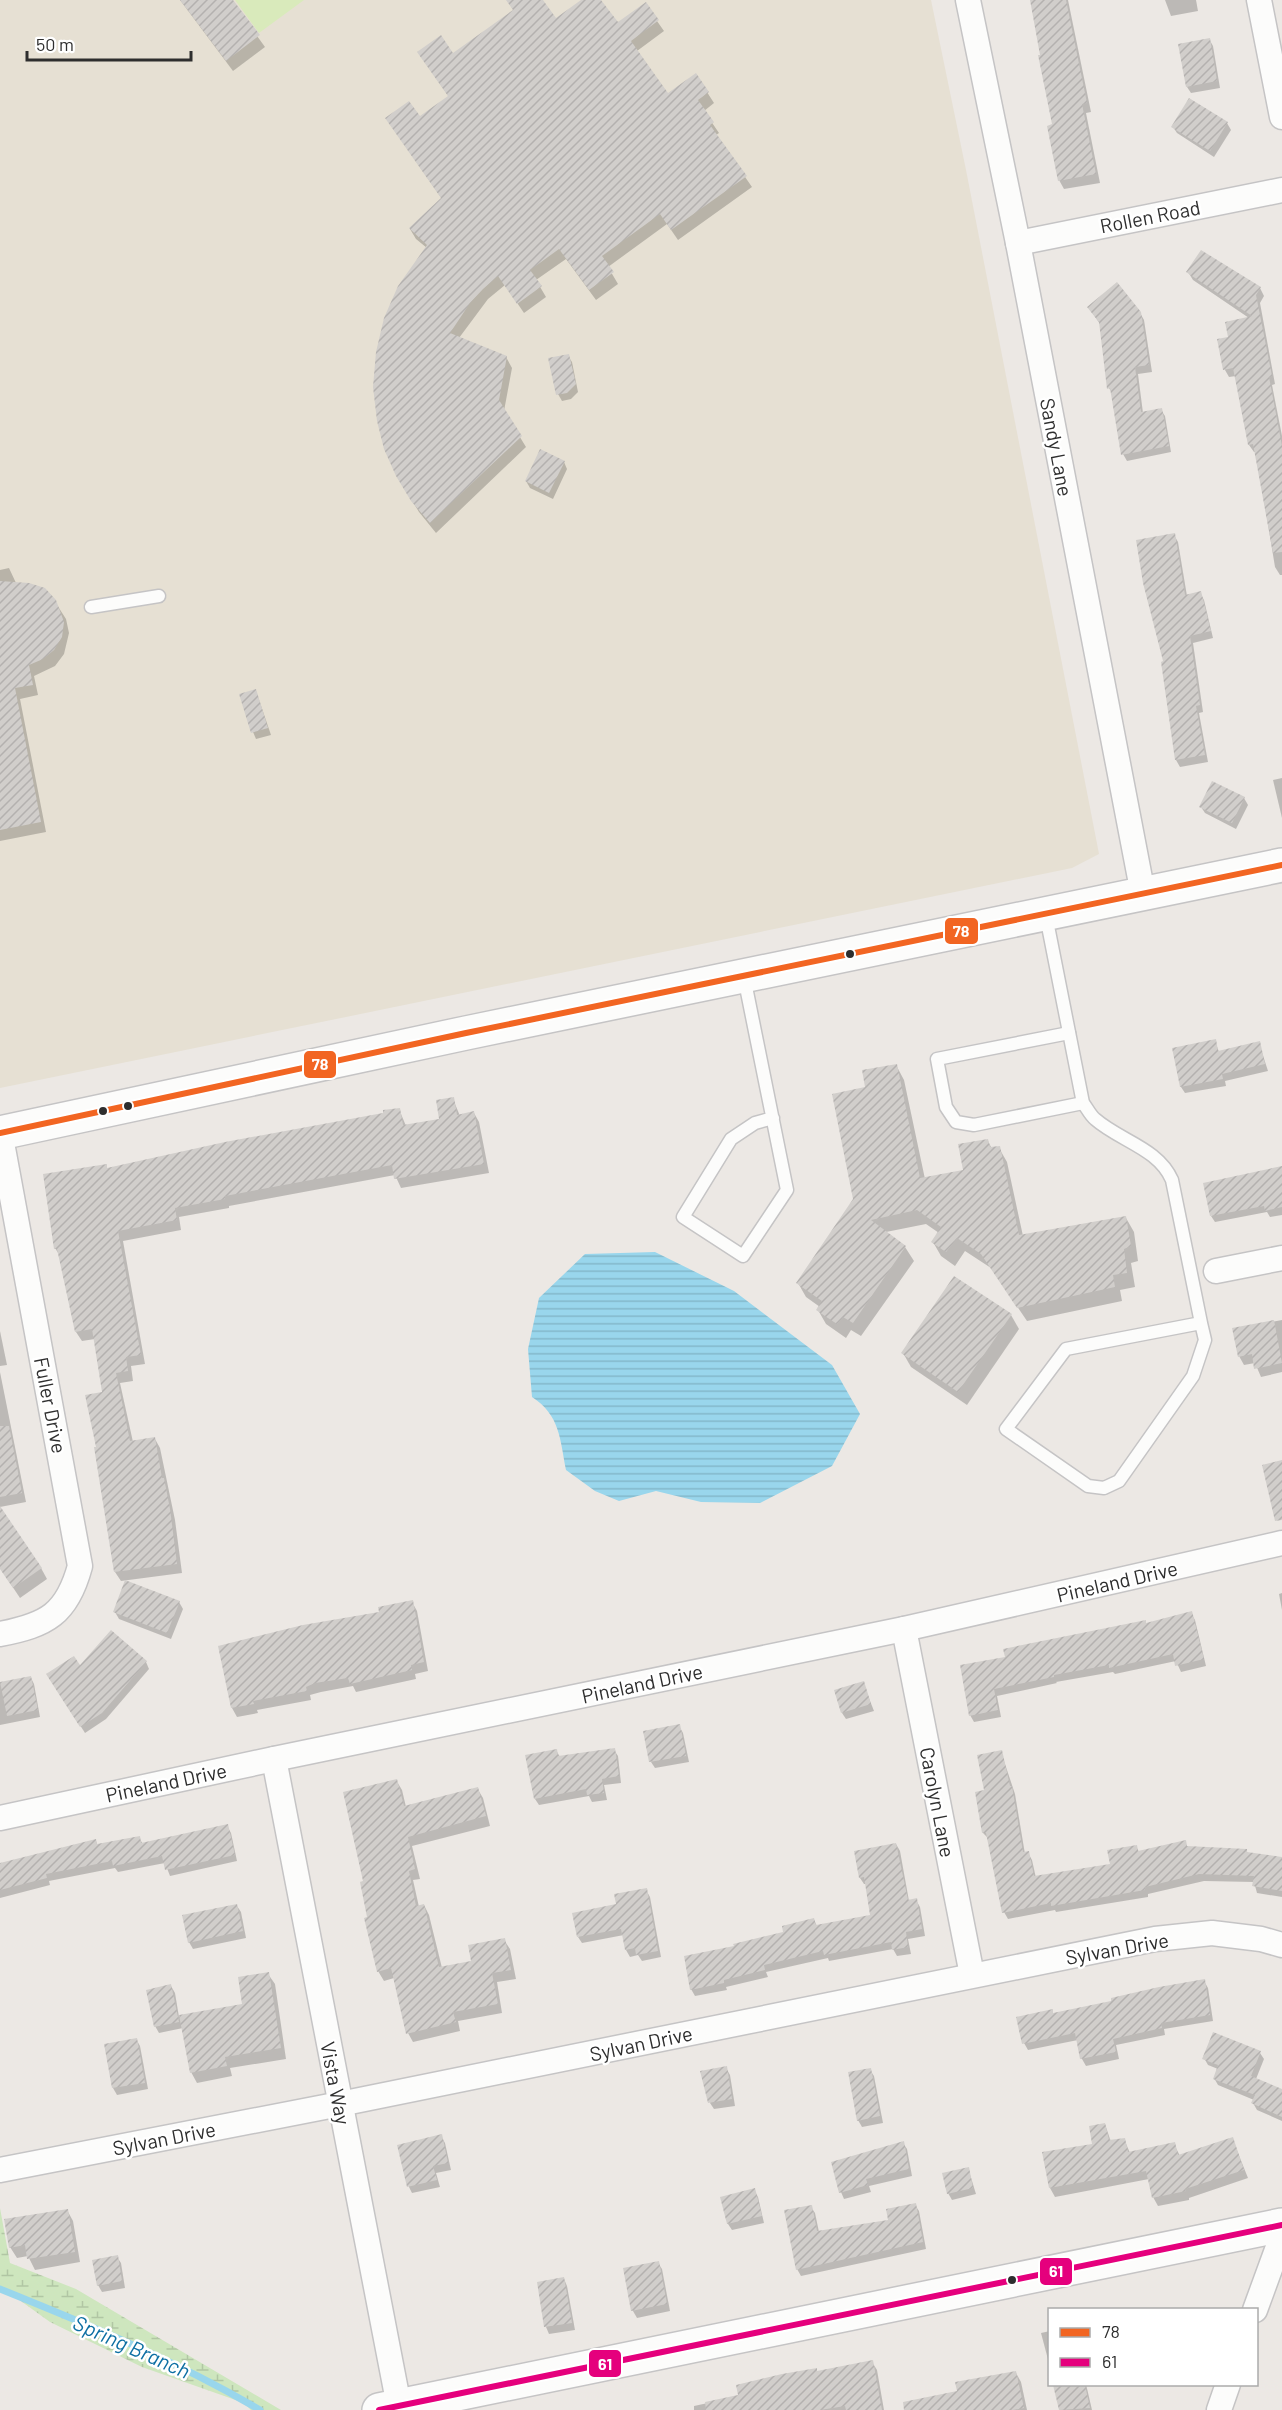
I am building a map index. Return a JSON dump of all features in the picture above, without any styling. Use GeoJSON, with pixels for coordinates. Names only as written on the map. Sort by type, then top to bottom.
{"type":"FeatureCollection","features":[{"type":"Feature","properties":{"kind":"street","name":"Sandy Lane"},"geometry":{"type":"LineString","coordinates":[[968,0],[1018,243],[1143,894]]}},
{"type":"Feature","properties":{"kind":"street"},"geometry":{"type":"LineString","coordinates":[[1259,0],[1282,117]]}},
{"type":"Feature","properties":{"kind":"street","name":"Rollen Road"},"geometry":{"type":"LineString","coordinates":[[1018,243],[1282,190]]}},
{"type":"Feature","properties":{"kind":"street"},"geometry":{"type":"LineString","coordinates":[[0,1132],[1282,865]]}},
{"type":"Feature","properties":{"kind":"street","name":"Fuller Drive"},"geometry":{"type":"LineString","coordinates":[[0,1132],[80,1566],[74,1586],[62,1606],[50,1618],[30,1628],[0,1634]]}},
{"type":"Feature","properties":{"kind":"street"},"geometry":{"type":"LineString","coordinates":[[1216,1271],[1282,1258]]}},
{"type":"Feature","properties":{"kind":"street","name":"Pineland Drive"},"geometry":{"type":"LineString","coordinates":[[0,1818],[904,1629],[1282,1543]]}},
{"type":"Feature","properties":{"kind":"street","name":"Carolyn Lane"},"geometry":{"type":"LineString","coordinates":[[904,1629],[972,1975]]}},
{"type":"Feature","properties":{"kind":"street","name":"Vista Way"},"geometry":{"type":"LineString","coordinates":[[274,1759],[340,2104],[389,2408]]}},
{"type":"Feature","properties":{"kind":"street","name":"Sylvan Drive"},"geometry":{"type":"LineString","coordinates":[[0,2170],[340,2104],[1155,1939],[1212,1933],[1261,1939],[1282,1945]]}},
{"type":"Feature","properties":{"kind":"street"},"geometry":{"type":"LineString","coordinates":[[389,2408],[1282,2225]]}},
{"type":"Feature","properties":{"kind":"street"},"geometry":{"type":"LineString","coordinates":[[1256,2308],[1282,2236]]}},
{"type":"Feature","properties":{"kind":"street"},"geometry":{"type":"LineString","coordinates":[[1219,2410],[1228,2386]]}},
{"type":"Feature","properties":{"kind":"lane"},"geometry":{"type":"LineString","coordinates":[[92,607],[159,596]]}},
{"type":"Feature","properties":{"kind":"lane"},"geometry":{"type":"LineString","coordinates":[[1045,915],[1083,1103],[1094,1118],[1157,1159],[1167,1169],[1172,1180],[1202,1323],[1204,1340],[1193,1376],[1119,1481],[1104,1488],[1088,1486],[1006,1429],[1066,1349],[1202,1323]]}},
{"type":"Feature","properties":{"kind":"lane"},"geometry":{"type":"LineString","coordinates":[[743,976],[773,1118],[787,1190],[743,1256],[683,1217],[731,1139],[755,1123],[773,1118]]}},
{"type":"Feature","properties":{"kind":"lane"},"geometry":{"type":"LineString","coordinates":[[1070,1033],[937,1059],[946,1107],[956,1122],[974,1125],[1083,1103]]}},
{"type":"Feature","properties":{"kind":"shaded area"},"geometry":{"type":"Polygon","coordinates":[[[0,0],[931,0],[1099,854],[1072,868],[0,1088],[0,0]]]}},
{"type":"Feature","properties":{"kind":"green space"},"geometry":{"type":"Polygon","coordinates":[[[235,0],[304,0],[259,33],[235,0]]]}},
{"type":"Feature","properties":{"kind":"green space"},"geometry":{"type":"Polygon","coordinates":[[[0,2208],[10,2263],[76,2289],[281,2410],[251,2410],[244,2403],[142,2367],[50,2322],[0,2286],[0,2208]]]}},
{"type":"Feature","properties":{"kind":"water"},"geometry":{"type":"Polygon","coordinates":[[[655,1252],[734,1291],[832,1365],[860,1414],[832,1466],[760,1503],[701,1502],[656,1491],[619,1501],[595,1491],[566,1470],[560,1438],[553,1420],[541,1404],[532,1397],[528,1349],[539,1298],[585,1254],[655,1252]]]}},
{"type":"Feature","properties":{"kind":"building"},"geometry":{"type":"Polygon","coordinates":[[[180,0],[233,0],[260,35],[226,61],[180,0]]]}},
{"type":"Feature","properties":{"kind":"building"},"geometry":{"type":"Polygon","coordinates":[[[506,0],[543,0],[556,18],[581,0],[601,0],[618,22],[646,2],[659,20],[631,41],[668,93],[696,73],[709,92],[698,100],[714,122],[710,125],[747,176],[671,230],[660,214],[602,256],[614,272],[589,290],[559,249],[530,270],[542,286],[517,304],[498,276],[470,303],[450,333],[507,356],[499,400],[522,436],[430,523],[411,501],[384,449],[377,421],[373,387],[376,352],[384,318],[398,286],[427,245],[409,228],[441,198],[385,118],[409,101],[420,116],[448,96],[417,52],[441,35],[453,53],[513,10],[506,0]]]}},
{"type":"Feature","properties":{"kind":"building"},"geometry":{"type":"Polygon","coordinates":[[[1030,0],[1066,0],[1087,103],[1082,104],[1096,174],[1058,181],[1047,126],[1052,124],[1030,0]]]}},
{"type":"Feature","properties":{"kind":"building"},"geometry":{"type":"Polygon","coordinates":[[[1210,38],[1217,81],[1186,87],[1178,44],[1210,38]]]}},
{"type":"Feature","properties":{"kind":"building"},"geometry":{"type":"Polygon","coordinates":[[[1189,98],[1228,122],[1210,151],[1171,127],[1189,98]]]}},
{"type":"Feature","properties":{"kind":"building"},"geometry":{"type":"Polygon","coordinates":[[[1201,250],[1261,287],[1256,295],[1272,376],[1269,377],[1282,446],[1282,552],[1273,553],[1253,444],[1248,445],[1233,368],[1223,370],[1217,339],[1228,337],[1225,322],[1252,316],[1186,272],[1201,250]]]}},
{"type":"Feature","properties":{"kind":"building"},"geometry":{"type":"Polygon","coordinates":[[[1117,282],[1141,312],[1149,365],[1135,367],[1141,412],[1162,408],[1169,446],[1121,455],[1110,388],[1107,389],[1099,322],[1087,307],[1117,282]]]}},
{"type":"Feature","properties":{"kind":"building"},"geometry":{"type":"Polygon","coordinates":[[[569,354],[576,384],[567,393],[556,395],[548,358],[569,354]]]}},
{"type":"Feature","properties":{"kind":"building"},"geometry":{"type":"Polygon","coordinates":[[[540,449],[565,461],[549,493],[525,481],[540,449]]]}},
{"type":"Feature","properties":{"kind":"building"},"geometry":{"type":"Polygon","coordinates":[[[1175,533],[1185,595],[1201,591],[1211,631],[1190,636],[1200,705],[1196,706],[1205,755],[1175,760],[1161,662],[1163,661],[1143,583],[1136,540],[1175,533]]]}},
{"type":"Feature","properties":{"kind":"building"},"geometry":{"type":"Polygon","coordinates":[[[0,581],[29,583],[45,588],[56,600],[64,622],[62,637],[54,650],[43,659],[29,665],[33,685],[15,688],[41,822],[0,830],[0,581]]]}},
{"type":"Feature","properties":{"kind":"building"},"geometry":{"type":"Polygon","coordinates":[[[256,689],[268,728],[251,733],[239,694],[256,689]]]}},
{"type":"Feature","properties":{"kind":"building"},"geometry":{"type":"Polygon","coordinates":[[[1212,781],[1245,797],[1232,823],[1199,807],[1212,781]]]}},
{"type":"Feature","properties":{"kind":"building"},"geometry":{"type":"Polygon","coordinates":[[[1216,1039],[1218,1051],[1260,1041],[1265,1064],[1222,1074],[1223,1079],[1180,1087],[1172,1048],[1216,1039]]]}},
{"type":"Feature","properties":{"kind":"building"},"geometry":{"type":"Polygon","coordinates":[[[897,1064],[920,1178],[963,1170],[958,1144],[988,1139],[990,1147],[1000,1146],[1019,1235],[1126,1216],[1131,1246],[1124,1249],[1127,1273],[1113,1275],[1115,1287],[1017,1308],[981,1254],[957,1238],[946,1252],[931,1242],[941,1227],[917,1210],[871,1220],[906,1246],[853,1323],[843,1317],[837,1324],[816,1310],[822,1301],[796,1283],[853,1199],[832,1094],[865,1087],[862,1070],[897,1064]]]}},
{"type":"Feature","properties":{"kind":"building"},"geometry":{"type":"Polygon","coordinates":[[[454,1097],[457,1115],[474,1111],[484,1164],[394,1179],[392,1165],[225,1196],[225,1199],[175,1208],[177,1220],[118,1231],[141,1355],[126,1357],[128,1371],[116,1373],[130,1441],[155,1437],[170,1509],[177,1564],[114,1572],[94,1447],[96,1447],[85,1395],[102,1392],[92,1329],[75,1332],[57,1249],[54,1249],[43,1174],[107,1164],[107,1168],[225,1142],[383,1113],[383,1110],[400,1108],[403,1125],[439,1119],[436,1100],[454,1097]]]}},
{"type":"Feature","properties":{"kind":"building"},"geometry":{"type":"Polygon","coordinates":[[[1282,1166],[1282,1207],[1265,1211],[1264,1206],[1210,1216],[1203,1183],[1282,1166]]]}},
{"type":"Feature","properties":{"kind":"building"},"geometry":{"type":"Polygon","coordinates":[[[954,1276],[1012,1314],[958,1392],[901,1353],[954,1276]]]}},
{"type":"Feature","properties":{"kind":"building"},"geometry":{"type":"Polygon","coordinates":[[[1274,1320],[1282,1363],[1254,1369],[1252,1354],[1238,1357],[1232,1328],[1274,1320]]]}},
{"type":"Feature","properties":{"kind":"building"},"geometry":{"type":"Polygon","coordinates":[[[0,1426],[9,1426],[22,1493],[0,1497],[0,1426]]]}},
{"type":"Feature","properties":{"kind":"building"},"geometry":{"type":"Polygon","coordinates":[[[1282,1460],[1282,1520],[1275,1521],[1262,1465],[1282,1460]]]}},
{"type":"Feature","properties":{"kind":"building"},"geometry":{"type":"Polygon","coordinates":[[[0,1506],[42,1568],[13,1588],[0,1569],[0,1506]]]}},
{"type":"Feature","properties":{"kind":"building"},"geometry":{"type":"Polygon","coordinates":[[[125,1580],[180,1601],[167,1633],[113,1612],[125,1580]]]}},
{"type":"Feature","properties":{"kind":"building"},"geometry":{"type":"Polygon","coordinates":[[[413,1600],[424,1662],[411,1665],[412,1670],[350,1684],[348,1678],[315,1683],[306,1687],[307,1691],[253,1701],[254,1704],[231,1708],[218,1646],[303,1625],[379,1612],[378,1607],[413,1600]]]}},
{"type":"Feature","properties":{"kind":"building"},"geometry":{"type":"Polygon","coordinates":[[[1192,1611],[1204,1659],[1175,1666],[1173,1654],[1109,1668],[1109,1665],[1054,1675],[1054,1677],[994,1689],[998,1710],[969,1716],[960,1665],[1005,1657],[1003,1649],[1146,1620],[1146,1623],[1192,1611]]]}},
{"type":"Feature","properties":{"kind":"building"},"geometry":{"type":"Polygon","coordinates":[[[111,1630],[147,1661],[102,1713],[80,1727],[46,1674],[74,1656],[80,1665],[111,1630]]]}},
{"type":"Feature","properties":{"kind":"building"},"geometry":{"type":"Polygon","coordinates":[[[31,1676],[38,1710],[7,1716],[0,1682],[31,1676]]]}},
{"type":"Feature","properties":{"kind":"building"},"geometry":{"type":"Polygon","coordinates":[[[864,1681],[871,1704],[841,1713],[834,1690],[864,1681]]]}},
{"type":"Feature","properties":{"kind":"building"},"geometry":{"type":"Polygon","coordinates":[[[680,1724],[686,1756],[649,1762],[643,1731],[680,1724]]]}},
{"type":"Feature","properties":{"kind":"building"},"geometry":{"type":"Polygon","coordinates":[[[615,1748],[619,1776],[602,1779],[604,1793],[587,1795],[586,1789],[534,1799],[525,1755],[557,1749],[558,1756],[615,1748]]]}},
{"type":"Feature","properties":{"kind":"building"},"geometry":{"type":"Polygon","coordinates":[[[1002,1750],[1010,1786],[1012,1786],[1023,1852],[1029,1851],[1034,1876],[1110,1864],[1107,1850],[1137,1845],[1138,1851],[1186,1840],[1187,1846],[1247,1849],[1247,1852],[1282,1857],[1282,1891],[1252,1886],[1254,1876],[1199,1874],[1145,1887],[1145,1890],[1051,1906],[1051,1903],[1002,1913],[986,1833],[982,1833],[975,1792],[984,1790],[977,1755],[1002,1750]]]}},
{"type":"Feature","properties":{"kind":"building"},"geometry":{"type":"Polygon","coordinates":[[[397,1779],[404,1806],[478,1787],[486,1816],[408,1837],[415,1869],[409,1871],[416,1906],[424,1904],[439,1967],[471,1961],[468,1945],[505,1938],[511,1970],[492,1973],[498,2004],[453,2012],[456,2022],[406,2034],[391,1968],[377,1972],[364,1918],[367,1917],[360,1882],[363,1881],[343,1792],[397,1779]]]}},
{"type":"Feature","properties":{"kind":"building"},"geometry":{"type":"Polygon","coordinates":[[[228,1824],[235,1855],[165,1870],[162,1856],[113,1866],[112,1861],[46,1874],[47,1878],[0,1890],[0,1863],[96,1839],[97,1844],[140,1836],[141,1843],[228,1824]]]}},
{"type":"Feature","properties":{"kind":"building"},"geometry":{"type":"Polygon","coordinates":[[[896,1843],[908,1900],[917,1898],[922,1929],[906,1932],[908,1947],[892,1950],[891,1942],[824,1955],[823,1951],[764,1965],[765,1970],[724,1980],[724,1983],[690,1990],[684,1956],[734,1946],[733,1944],[783,1932],[782,1926],[814,1918],[816,1925],[870,1915],[864,1877],[859,1878],[854,1851],[896,1843]]]}},
{"type":"Feature","properties":{"kind":"building"},"geometry":{"type":"Polygon","coordinates":[[[647,1888],[658,1951],[636,1955],[635,1948],[625,1950],[621,1929],[577,1937],[572,1913],[616,1904],[614,1894],[647,1888]]]}},
{"type":"Feature","properties":{"kind":"building"},"geometry":{"type":"Polygon","coordinates":[[[237,1904],[243,1931],[188,1943],[182,1915],[237,1904]]]}},
{"type":"Feature","properties":{"kind":"building"},"geometry":{"type":"Polygon","coordinates":[[[269,1972],[281,2048],[225,2057],[227,2066],[190,2073],[179,2015],[242,2004],[238,1977],[269,1972]]]}},
{"type":"Feature","properties":{"kind":"building"},"geometry":{"type":"Polygon","coordinates":[[[1205,1979],[1210,2015],[1161,2023],[1162,2028],[1113,2039],[1116,2052],[1080,2059],[1075,2033],[1022,2044],[1016,2017],[1053,2009],[1053,2013],[1111,2001],[1111,1998],[1159,1987],[1205,1979]]]}},
{"type":"Feature","properties":{"kind":"building"},"geometry":{"type":"Polygon","coordinates":[[[171,1984],[179,2022],[154,2027],[146,1990],[171,1984]]]}},
{"type":"Feature","properties":{"kind":"building"},"geometry":{"type":"Polygon","coordinates":[[[1213,2032],[1261,2051],[1251,2076],[1282,2089],[1282,2117],[1251,2103],[1255,2095],[1213,2079],[1218,2065],[1202,2059],[1213,2032]]]}},
{"type":"Feature","properties":{"kind":"building"},"geometry":{"type":"Polygon","coordinates":[[[137,2038],[145,2083],[112,2088],[104,2044],[137,2038]]]}},
{"type":"Feature","properties":{"kind":"building"},"geometry":{"type":"Polygon","coordinates":[[[727,2066],[732,2099],[708,2103],[700,2071],[727,2066]]]}},
{"type":"Feature","properties":{"kind":"building"},"geometry":{"type":"Polygon","coordinates":[[[871,2068],[880,2116],[857,2121],[848,2072],[871,2068]]]}},
{"type":"Feature","properties":{"kind":"building"},"geometry":{"type":"Polygon","coordinates":[[[1105,2123],[1109,2140],[1125,2138],[1128,2152],[1175,2142],[1178,2155],[1233,2137],[1244,2170],[1185,2189],[1186,2191],[1152,2198],[1146,2171],[1049,2188],[1042,2152],[1092,2144],[1089,2126],[1105,2123]]]}},
{"type":"Feature","properties":{"kind":"building"},"geometry":{"type":"Polygon","coordinates":[[[442,2134],[448,2163],[433,2166],[437,2180],[407,2187],[397,2145],[442,2134]]]}},
{"type":"Feature","properties":{"kind":"building"},"geometry":{"type":"Polygon","coordinates":[[[904,2141],[909,2169],[866,2179],[868,2185],[839,2193],[831,2162],[904,2141]]]}},
{"type":"Feature","properties":{"kind":"building"},"geometry":{"type":"Polygon","coordinates":[[[969,2167],[973,2188],[947,2194],[942,2173],[969,2167]]]}},
{"type":"Feature","properties":{"kind":"building"},"geometry":{"type":"Polygon","coordinates":[[[755,2188],[762,2216],[727,2224],[720,2197],[755,2188]]]}},
{"type":"Feature","properties":{"kind":"building"},"geometry":{"type":"Polygon","coordinates":[[[916,2203],[923,2242],[796,2270],[784,2210],[812,2205],[817,2231],[888,2220],[886,2209],[916,2203]]]}},
{"type":"Feature","properties":{"kind":"building"},"geometry":{"type":"Polygon","coordinates":[[[68,2209],[75,2252],[27,2259],[25,2245],[9,2248],[4,2219],[68,2209]]]}},
{"type":"Feature","properties":{"kind":"building"},"geometry":{"type":"Polygon","coordinates":[[[118,2255],[122,2281],[97,2286],[92,2260],[118,2255]]]}},
{"type":"Feature","properties":{"kind":"building"},"geometry":{"type":"Polygon","coordinates":[[[659,2261],[667,2304],[631,2311],[623,2268],[659,2261]]]}},
{"type":"Feature","properties":{"kind":"building"},"geometry":{"type":"Polygon","coordinates":[[[564,2277],[572,2323],[544,2327],[537,2282],[564,2277]]]}},
{"type":"Feature","properties":{"kind":"building"},"geometry":{"type":"Polygon","coordinates":[[[873,2360],[882,2410],[846,2410],[845,2406],[820,2410],[706,2410],[705,2402],[738,2395],[736,2385],[782,2374],[817,2368],[817,2371],[873,2360]]]}},
{"type":"Feature","properties":{"kind":"building"},"geometry":{"type":"Polygon","coordinates":[[[1016,2371],[1024,2408],[1013,2410],[904,2410],[903,2402],[957,2391],[955,2382],[1016,2371]]]}},
{"type":"Feature","properties":{"kind":"building"},"geometry":{"type":"Polygon","coordinates":[[[1053,2386],[1085,2386],[1090,2408],[1059,2410],[1053,2386]]]}},
{"type":"Feature","properties":{"kind":"waterway","name":"Spring Branch"},"geometry":{"type":"LineString","coordinates":[[0,2289],[165,2360],[260,2410]]}},
{"type":"Feature","properties":{"kind":"transit line","name":"78"},"geometry":{"type":"LineString","coordinates":[[0,1133],[466,1033],[1282,865]]}},
{"type":"Feature","properties":{"kind":"transit line","name":"61"},"geometry":{"type":"LineString","coordinates":[[379,2410],[1282,2225]]}}]}
